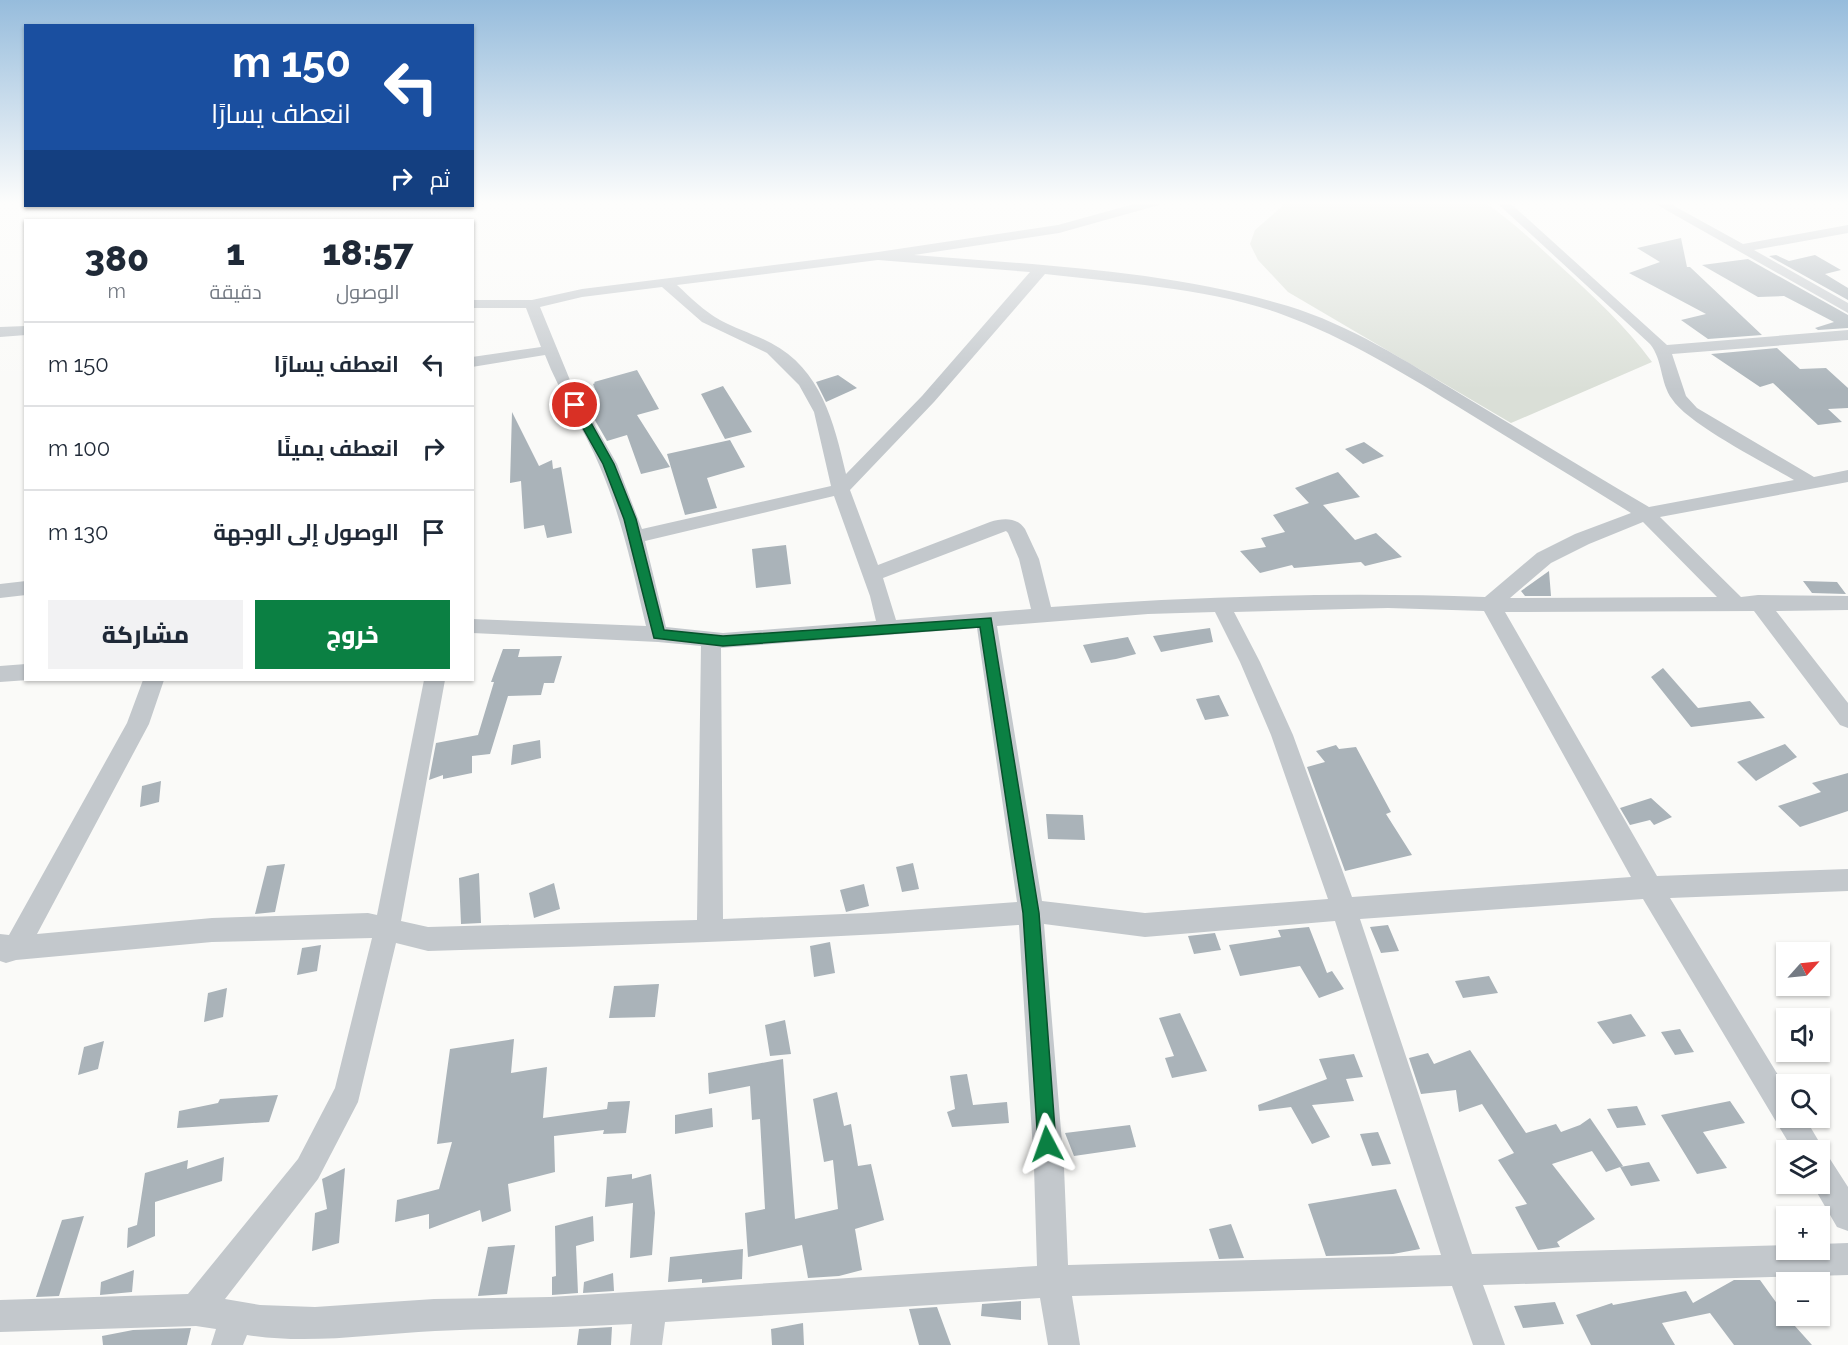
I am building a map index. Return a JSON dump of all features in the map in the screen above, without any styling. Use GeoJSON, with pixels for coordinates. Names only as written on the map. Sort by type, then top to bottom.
{"type":"FeatureCollection","features":[{"type":"Feature","properties":{"kind":"street"},"geometry":{"type":"LineString","coordinates":[[474,304],[532,304],[582,293],[806,265]]}},
{"type":"Feature","properties":{"kind":"street"},"geometry":{"type":"LineString","coordinates":[[988,265],[1187,287],[1284,310],[1342,333],[1388,357],[1646,514],[1735,603]]}},
{"type":"Feature","properties":{"kind":"street"},"geometry":{"type":"LineString","coordinates":[[1574,265],[1663,350],[1678,397],[1691,411],[1810,482]]}},
{"type":"Feature","properties":{"kind":"street"},"geometry":{"type":"LineString","coordinates":[[1772,265],[1848,309]]}},
{"type":"Feature","properties":{"kind":"street"},"geometry":{"type":"LineString","coordinates":[[634,537],[841,489],[928,399],[1041,269]]}},
{"type":"Feature","properties":{"kind":"street"},"geometry":{"type":"LineString","coordinates":[[665,282],[712,322],[777,353],[808,384],[817,400],[841,489],[884,604],[888,629]]}},
{"type":"Feature","properties":{"kind":"street"},"geometry":{"type":"LineString","coordinates":[[532,304],[564,385],[608,464],[634,537],[658,634]]}},
{"type":"Feature","properties":{"kind":"street"},"geometry":{"type":"LineString","coordinates":[[0,332],[24,330]]}},
{"type":"Feature","properties":{"kind":"street"},"geometry":{"type":"LineString","coordinates":[[1663,350],[1848,335]]}},
{"type":"Feature","properties":{"kind":"street"},"geometry":{"type":"LineString","coordinates":[[474,362],[549,350]]}},
{"type":"Feature","properties":{"kind":"street"},"geometry":{"type":"LineString","coordinates":[[1490,604],[1544,558],[1582,539],[1646,514],[1810,482],[1846,478]]}},
{"type":"Feature","properties":{"kind":"street"},"geometry":{"type":"LineString","coordinates":[[874,574],[984,530],[1008,525],[1016,529],[1029,559],[1043,617]]}},
{"type":"Feature","properties":{"kind":"street"},"geometry":{"type":"LineString","coordinates":[[0,591],[24,588]]}},
{"type":"Feature","properties":{"kind":"street"},"geometry":{"type":"LineString","coordinates":[[474,626],[658,634],[723,641],[1148,607],[1221,604],[1388,601],[1535,606],[1758,602],[1848,603]]}},
{"type":"Feature","properties":{"kind":"street"},"geometry":{"type":"LineString","coordinates":[[1758,602],[1848,719]]}},
{"type":"Feature","properties":{"kind":"street"},"geometry":{"type":"LineString","coordinates":[[1221,604],[1250,662],[1282,735],[1344,909],[1461,1268],[1489,1345]]}},
{"type":"Feature","properties":{"kind":"street"},"geometry":{"type":"LineString","coordinates":[[1490,604],[1650,887],[1776,1096]]}},
{"type":"Feature","properties":{"kind":"street"},"geometry":{"type":"LineString","coordinates":[[986,621],[1031,913],[1048,1167],[1053,1281],[1064,1345]]}},
{"type":"Feature","properties":{"kind":"street"},"geometry":{"type":"LineString","coordinates":[[710,932],[711,640]]}},
{"type":"Feature","properties":{"kind":"street"},"geometry":{"type":"LineString","coordinates":[[0,674],[24,672]]}},
{"type":"Feature","properties":{"kind":"street"},"geometry":{"type":"LineString","coordinates":[[5,949],[138,724],[153,681]]}},
{"type":"Feature","properties":{"kind":"street"},"geometry":{"type":"LineString","coordinates":[[196,1310],[308,1169],[348,1092],[387,928],[434,681]]}},
{"type":"Feature","properties":{"kind":"street"},"geometry":{"type":"LineString","coordinates":[[5,949],[212,930],[368,924],[428,939],[710,932],[867,925],[1031,913],[1056,913],[1146,925],[1650,887],[1848,880]]}},
{"type":"Feature","properties":{"kind":"street"},"geometry":{"type":"LineString","coordinates":[[1830,1186],[1848,1216]]}},
{"type":"Feature","properties":{"kind":"street"},"geometry":{"type":"LineString","coordinates":[[0,1316],[196,1310],[231,1331],[260,1321],[315,1323],[434,1315],[550,1313],[1053,1281],[1848,1259]]}},
{"type":"Feature","properties":{"kind":"street"},"geometry":{"type":"LineString","coordinates":[[646,1345],[650,1306]]}},
{"type":"Feature","properties":{"kind":"shaded area"},"geometry":{"type":"Polygon","coordinates":[[[1262,265],[1559,265],[1620,323],[1652,362],[1511,423],[1288,292],[1262,265]]]}},
{"type":"Feature","properties":{"kind":"building"},"geometry":{"type":"Polygon","coordinates":[[[1652,265],[1687,265],[1762,335],[1708,339],[1681,320],[1706,314],[1629,273],[1652,265]]]}},
{"type":"Feature","properties":{"kind":"building"},"geometry":{"type":"Polygon","coordinates":[[[1702,265],[1758,265],[1848,315],[1848,328],[1818,330],[1815,328],[1834,322],[1784,296],[1758,297],[1702,265]]]}},
{"type":"Feature","properties":{"kind":"building"},"geometry":{"type":"Polygon","coordinates":[[[1785,265],[1832,265],[1841,270],[1825,274],[1848,288],[1848,300],[1785,265]]]}},
{"type":"Feature","properties":{"kind":"building"},"geometry":{"type":"Polygon","coordinates":[[[1777,348],[1800,369],[1826,368],[1848,388],[1848,408],[1828,409],[1842,422],[1818,425],[1773,383],[1760,387],[1711,354],[1777,348]]]}},
{"type":"Feature","properties":{"kind":"building"},"geometry":{"type":"Polygon","coordinates":[[[637,370],[659,409],[637,415],[670,467],[641,474],[627,435],[607,441],[578,391],[595,389],[594,382],[637,370]]]}},
{"type":"Feature","properties":{"kind":"building"},"geometry":{"type":"Polygon","coordinates":[[[838,375],[857,388],[826,402],[816,382],[838,375]]]}},
{"type":"Feature","properties":{"kind":"building"},"geometry":{"type":"Polygon","coordinates":[[[723,386],[752,432],[725,439],[701,394],[723,386]]]}},
{"type":"Feature","properties":{"kind":"building"},"geometry":{"type":"Polygon","coordinates":[[[512,412],[539,466],[552,460],[553,469],[561,467],[572,533],[547,538],[544,525],[524,529],[521,481],[510,483],[512,412]]]}},
{"type":"Feature","properties":{"kind":"building"},"geometry":{"type":"Polygon","coordinates":[[[730,440],[745,467],[707,478],[717,508],[685,515],[667,454],[730,440]]]}},
{"type":"Feature","properties":{"kind":"building"},"geometry":{"type":"Polygon","coordinates":[[[1364,442],[1384,456],[1363,464],[1345,449],[1364,442]]]}},
{"type":"Feature","properties":{"kind":"building"},"geometry":{"type":"Polygon","coordinates":[[[1338,472],[1360,497],[1323,505],[1355,540],[1376,533],[1402,557],[1365,566],[1361,562],[1294,568],[1292,565],[1260,573],[1240,551],[1266,547],[1261,538],[1285,532],[1273,515],[1309,503],[1295,488],[1338,472]]]}},
{"type":"Feature","properties":{"kind":"building"},"geometry":{"type":"Polygon","coordinates":[[[786,545],[791,584],[756,588],[752,549],[786,545]]]}},
{"type":"Feature","properties":{"kind":"building"},"geometry":{"type":"Polygon","coordinates":[[[1549,571],[1551,596],[1525,596],[1521,591],[1549,571]]]}},
{"type":"Feature","properties":{"kind":"building"},"geometry":{"type":"Polygon","coordinates":[[[1803,581],[1837,582],[1846,594],[1812,593],[1803,581]]]}},
{"type":"Feature","properties":{"kind":"building"},"geometry":{"type":"Polygon","coordinates":[[[1210,628],[1213,642],[1161,652],[1153,636],[1210,628]]]}},
{"type":"Feature","properties":{"kind":"building"},"geometry":{"type":"Polygon","coordinates":[[[1128,637],[1136,654],[1116,659],[1091,663],[1083,645],[1128,637]]]}},
{"type":"Feature","properties":{"kind":"building"},"geometry":{"type":"Polygon","coordinates":[[[503,649],[520,649],[518,657],[562,656],[554,683],[544,683],[541,695],[508,696],[490,754],[472,756],[472,773],[443,779],[443,775],[429,780],[436,743],[478,735],[494,682],[491,682],[503,649]]]}},
{"type":"Feature","properties":{"kind":"building"},"geometry":{"type":"Polygon","coordinates":[[[1663,668],[1698,708],[1750,701],[1765,718],[1691,727],[1651,677],[1663,668]]]}},
{"type":"Feature","properties":{"kind":"building"},"geometry":{"type":"Polygon","coordinates":[[[1219,695],[1229,716],[1205,720],[1196,699],[1219,695]]]}},
{"type":"Feature","properties":{"kind":"building"},"geometry":{"type":"Polygon","coordinates":[[[540,740],[541,758],[511,765],[513,745],[540,740]]]}},
{"type":"Feature","properties":{"kind":"building"},"geometry":{"type":"Polygon","coordinates":[[[1785,744],[1797,757],[1756,781],[1737,762],[1785,744]]]}},
{"type":"Feature","properties":{"kind":"building"},"geometry":{"type":"Polygon","coordinates":[[[1336,745],[1339,749],[1356,747],[1391,812],[1386,814],[1412,855],[1345,871],[1307,767],[1325,762],[1316,751],[1336,745]]]}},
{"type":"Feature","properties":{"kind":"building"},"geometry":{"type":"Polygon","coordinates":[[[1848,773],[1848,811],[1800,827],[1778,806],[1821,792],[1812,783],[1848,773]]]}},
{"type":"Feature","properties":{"kind":"building"},"geometry":{"type":"Polygon","coordinates":[[[161,781],[159,802],[140,807],[142,786],[161,781]]]}},
{"type":"Feature","properties":{"kind":"building"},"geometry":{"type":"Polygon","coordinates":[[[1651,798],[1672,817],[1654,825],[1650,820],[1630,825],[1620,808],[1651,798]]]}},
{"type":"Feature","properties":{"kind":"building"},"geometry":{"type":"Polygon","coordinates":[[[1046,814],[1083,815],[1085,840],[1048,839],[1046,814]]]}},
{"type":"Feature","properties":{"kind":"building"},"geometry":{"type":"Polygon","coordinates":[[[913,863],[919,889],[902,892],[896,867],[913,863]]]}},
{"type":"Feature","properties":{"kind":"building"},"geometry":{"type":"Polygon","coordinates":[[[285,864],[275,912],[255,914],[267,866],[285,864]]]}},
{"type":"Feature","properties":{"kind":"building"},"geometry":{"type":"Polygon","coordinates":[[[479,873],[481,923],[461,924],[459,878],[479,873]]]}},
{"type":"Feature","properties":{"kind":"building"},"geometry":{"type":"Polygon","coordinates":[[[554,883],[560,909],[534,918],[529,893],[554,883]]]}},
{"type":"Feature","properties":{"kind":"building"},"geometry":{"type":"Polygon","coordinates":[[[864,884],[869,906],[846,912],[840,890],[864,884]]]}},
{"type":"Feature","properties":{"kind":"building"},"geometry":{"type":"Polygon","coordinates":[[[1388,925],[1399,951],[1381,953],[1370,927],[1388,925]]]}},
{"type":"Feature","properties":{"kind":"building"},"geometry":{"type":"Polygon","coordinates":[[[1309,927],[1327,973],[1332,971],[1344,989],[1319,998],[1300,966],[1240,976],[1229,945],[1281,937],[1278,930],[1309,927]]]}},
{"type":"Feature","properties":{"kind":"building"},"geometry":{"type":"Polygon","coordinates":[[[1215,933],[1221,950],[1194,954],[1188,936],[1215,933]]]}},
{"type":"Feature","properties":{"kind":"building"},"geometry":{"type":"Polygon","coordinates":[[[830,942],[835,973],[814,977],[810,946],[830,942]]]}},
{"type":"Feature","properties":{"kind":"building"},"geometry":{"type":"Polygon","coordinates":[[[321,945],[317,971],[297,975],[302,948],[321,945]]]}},
{"type":"Feature","properties":{"kind":"building"},"geometry":{"type":"Polygon","coordinates":[[[1489,976],[1498,993],[1463,998],[1455,981],[1489,976]]]}},
{"type":"Feature","properties":{"kind":"building"},"geometry":{"type":"Polygon","coordinates":[[[659,984],[655,1017],[609,1018],[614,986],[659,984]]]}},
{"type":"Feature","properties":{"kind":"building"},"geometry":{"type":"Polygon","coordinates":[[[227,988],[223,1017],[204,1022],[208,993],[227,988]]]}},
{"type":"Feature","properties":{"kind":"building"},"geometry":{"type":"Polygon","coordinates":[[[1180,1013],[1207,1071],[1172,1078],[1165,1058],[1174,1056],[1159,1018],[1180,1013]]]}},
{"type":"Feature","properties":{"kind":"building"},"geometry":{"type":"Polygon","coordinates":[[[1631,1014],[1646,1036],[1613,1044],[1597,1022],[1631,1014]]]}},
{"type":"Feature","properties":{"kind":"building"},"geometry":{"type":"Polygon","coordinates":[[[785,1020],[791,1054],[770,1056],[765,1025],[785,1020]]]}},
{"type":"Feature","properties":{"kind":"building"},"geometry":{"type":"Polygon","coordinates":[[[1680,1029],[1694,1052],[1675,1055],[1661,1032],[1680,1029]]]}},
{"type":"Feature","properties":{"kind":"building"},"geometry":{"type":"Polygon","coordinates":[[[514,1039],[511,1073],[547,1067],[543,1118],[607,1109],[608,1102],[630,1101],[626,1133],[603,1134],[604,1130],[554,1136],[555,1172],[508,1184],[511,1211],[482,1222],[480,1210],[429,1229],[429,1214],[395,1222],[397,1200],[439,1189],[452,1142],[437,1144],[450,1049],[514,1039]]]}},
{"type":"Feature","properties":{"kind":"building"},"geometry":{"type":"Polygon","coordinates":[[[104,1041],[98,1069],[78,1075],[84,1047],[104,1041]]]}},
{"type":"Feature","properties":{"kind":"building"},"geometry":{"type":"Polygon","coordinates":[[[1470,1050],[1526,1133],[1556,1124],[1561,1132],[1580,1125],[1590,1118],[1623,1166],[1606,1172],[1592,1151],[1552,1164],[1595,1219],[1557,1242],[1560,1247],[1538,1250],[1515,1207],[1527,1204],[1498,1160],[1514,1153],[1482,1104],[1459,1112],[1456,1090],[1421,1094],[1409,1058],[1428,1053],[1434,1064],[1470,1050]]]}},
{"type":"Feature","properties":{"kind":"building"},"geometry":{"type":"Polygon","coordinates":[[[1354,1054],[1363,1077],[1346,1079],[1354,1101],[1312,1105],[1330,1137],[1312,1144],[1291,1107],[1259,1111],[1258,1105],[1327,1079],[1319,1059],[1354,1054]]]}},
{"type":"Feature","properties":{"kind":"building"},"geometry":{"type":"Polygon","coordinates":[[[783,1059],[795,1219],[838,1209],[833,1160],[824,1162],[813,1099],[837,1092],[844,1126],[851,1124],[858,1166],[871,1164],[884,1220],[855,1229],[862,1270],[839,1276],[808,1278],[802,1245],[748,1257],[745,1213],[765,1209],[760,1119],[752,1120],[750,1086],[709,1094],[708,1073],[783,1059]]]}},
{"type":"Feature","properties":{"kind":"building"},"geometry":{"type":"Polygon","coordinates":[[[967,1074],[973,1105],[1007,1102],[1009,1123],[952,1127],[947,1112],[955,1109],[950,1076],[967,1074]]]}},
{"type":"Feature","properties":{"kind":"building"},"geometry":{"type":"Polygon","coordinates":[[[278,1095],[269,1122],[177,1128],[179,1111],[218,1103],[220,1099],[278,1095]]]}},
{"type":"Feature","properties":{"kind":"building"},"geometry":{"type":"Polygon","coordinates":[[[1730,1101],[1745,1123],[1703,1132],[1727,1168],[1697,1174],[1661,1115],[1730,1101]]]}},
{"type":"Feature","properties":{"kind":"building"},"geometry":{"type":"Polygon","coordinates":[[[1637,1106],[1646,1125],[1617,1128],[1607,1109],[1637,1106]]]}},
{"type":"Feature","properties":{"kind":"building"},"geometry":{"type":"Polygon","coordinates":[[[712,1108],[713,1127],[675,1134],[675,1115],[712,1108]]]}},
{"type":"Feature","properties":{"kind":"building"},"geometry":{"type":"Polygon","coordinates":[[[1130,1125],[1136,1147],[1074,1156],[1065,1133],[1130,1125]]]}},
{"type":"Feature","properties":{"kind":"building"},"geometry":{"type":"Polygon","coordinates":[[[1378,1132],[1391,1164],[1372,1166],[1360,1134],[1378,1132]]]}},
{"type":"Feature","properties":{"kind":"building"},"geometry":{"type":"Polygon","coordinates":[[[224,1157],[222,1181],[155,1202],[155,1236],[127,1248],[128,1228],[137,1225],[145,1173],[188,1160],[187,1169],[224,1157]]]}},
{"type":"Feature","properties":{"kind":"building"},"geometry":{"type":"Polygon","coordinates":[[[1649,1162],[1660,1181],[1631,1186],[1620,1167],[1649,1162]]]}},
{"type":"Feature","properties":{"kind":"building"},"geometry":{"type":"Polygon","coordinates":[[[345,1168],[339,1243],[312,1251],[315,1213],[327,1209],[322,1179],[345,1168]]]}},
{"type":"Feature","properties":{"kind":"building"},"geometry":{"type":"Polygon","coordinates":[[[632,1174],[632,1179],[651,1174],[655,1213],[652,1255],[630,1258],[633,1203],[605,1207],[607,1177],[632,1174]]]}},
{"type":"Feature","properties":{"kind":"building"},"geometry":{"type":"Polygon","coordinates":[[[1396,1189],[1420,1249],[1393,1254],[1326,1256],[1308,1204],[1396,1189]]]}},
{"type":"Feature","properties":{"kind":"building"},"geometry":{"type":"Polygon","coordinates":[[[84,1216],[59,1296],[36,1297],[62,1220],[84,1216]]]}},
{"type":"Feature","properties":{"kind":"building"},"geometry":{"type":"Polygon","coordinates":[[[593,1216],[594,1241],[576,1246],[578,1293],[552,1295],[552,1277],[556,1276],[555,1226],[593,1216]]]}},
{"type":"Feature","properties":{"kind":"building"},"geometry":{"type":"Polygon","coordinates":[[[1231,1224],[1244,1258],[1219,1259],[1209,1229],[1231,1224]]]}},
{"type":"Feature","properties":{"kind":"building"},"geometry":{"type":"Polygon","coordinates":[[[515,1245],[507,1294],[478,1296],[488,1247],[515,1245]]]}},
{"type":"Feature","properties":{"kind":"building"},"geometry":{"type":"Polygon","coordinates":[[[743,1249],[742,1279],[702,1283],[702,1279],[668,1282],[670,1257],[743,1249]]]}},
{"type":"Feature","properties":{"kind":"building"},"geometry":{"type":"Polygon","coordinates":[[[134,1270],[132,1292],[100,1295],[101,1282],[134,1270]]]}},
{"type":"Feature","properties":{"kind":"building"},"geometry":{"type":"Polygon","coordinates":[[[613,1273],[614,1291],[583,1293],[584,1282],[613,1273]]]}},
{"type":"Feature","properties":{"kind":"building"},"geometry":{"type":"Polygon","coordinates":[[[1734,1280],[1760,1280],[1776,1302],[1776,1326],[1795,1326],[1812,1345],[1734,1345],[1710,1313],[1662,1323],[1675,1345],[1591,1345],[1576,1315],[1612,1303],[1613,1305],[1686,1291],[1693,1303],[1734,1280]]]}},
{"type":"Feature","properties":{"kind":"building"},"geometry":{"type":"Polygon","coordinates":[[[1021,1301],[1021,1320],[981,1316],[982,1304],[1021,1301]]]}},
{"type":"Feature","properties":{"kind":"building"},"geometry":{"type":"Polygon","coordinates":[[[1555,1302],[1564,1324],[1523,1328],[1514,1306],[1555,1302]]]}},
{"type":"Feature","properties":{"kind":"building"},"geometry":{"type":"Polygon","coordinates":[[[937,1307],[951,1345],[919,1345],[909,1309],[937,1307]]]}},
{"type":"Feature","properties":{"kind":"building"},"geometry":{"type":"Polygon","coordinates":[[[803,1323],[804,1345],[772,1345],[771,1329],[803,1323]]]}},
{"type":"Feature","properties":{"kind":"building"},"geometry":{"type":"Polygon","coordinates":[[[612,1327],[611,1345],[577,1345],[579,1329],[612,1327]]]}},
{"type":"Feature","properties":{"kind":"building"},"geometry":{"type":"Polygon","coordinates":[[[191,1328],[187,1345],[103,1345],[102,1336],[133,1330],[191,1328]]]}},
{"type":"Feature","properties":{"kind":"route"},"geometry":{"type":"LineString","coordinates":[[575,405],[608,464],[630,519],[658,634],[723,641],[986,621],[1031,913],[1047,1144]]}}]}
